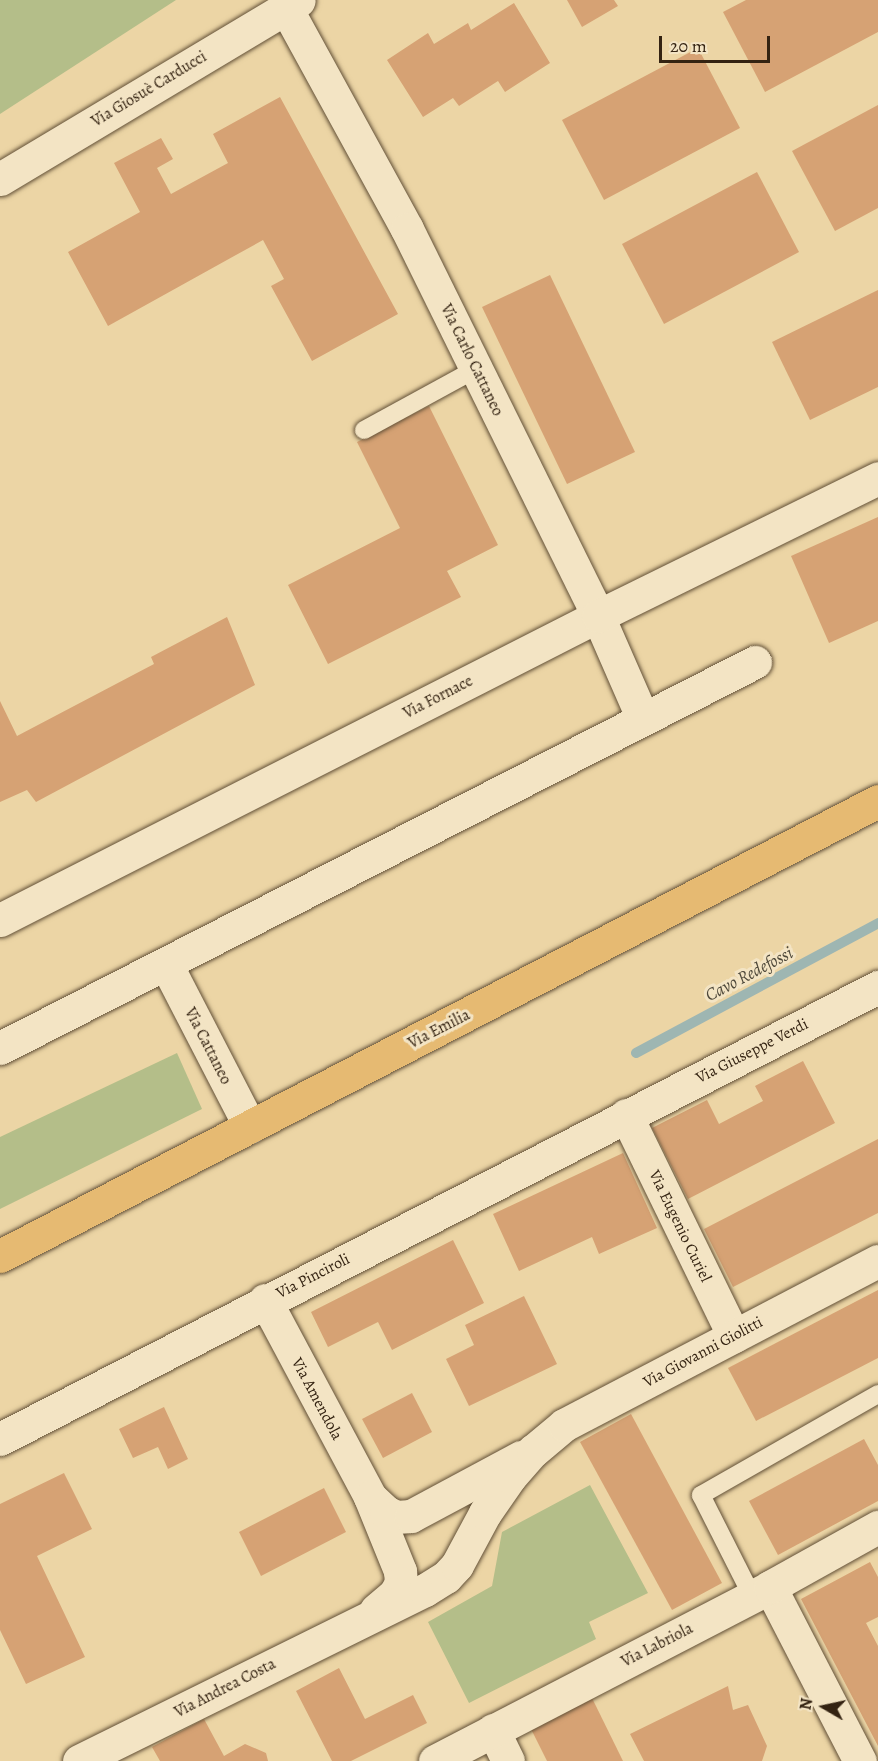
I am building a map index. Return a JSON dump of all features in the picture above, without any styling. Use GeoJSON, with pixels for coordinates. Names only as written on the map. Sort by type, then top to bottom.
{"type":"FeatureCollection","features":[{"type":"Feature","properties":{"kind":"main road","name":"Via Emilia"},"geometry":{"type":"LineString","coordinates":[[0,1256],[878,801]]}},
{"type":"Feature","properties":{"kind":"street","name":"Via Giosuè Carducci"},"geometry":{"type":"LineString","coordinates":[[0,179],[293,4]]}},
{"type":"Feature","properties":{"kind":"street","name":"Via Carlo Cattaneo"},"geometry":{"type":"LineString","coordinates":[[293,4],[598,616],[643,719]]}},
{"type":"Feature","properties":{"kind":"street","name":"Via Fornace"},"geometry":{"type":"LineString","coordinates":[[0,920],[598,616],[878,478]]}},
{"type":"Feature","properties":{"kind":"street"},"geometry":{"type":"LineString","coordinates":[[0,1048],[755,662]]}},
{"type":"Feature","properties":{"kind":"street","name":"Via Cattaneo"},"geometry":{"type":"LineString","coordinates":[[166,964],[250,1127]]}},
{"type":"Feature","properties":{"kind":"street","name":"Via Giuseppe Verdi"},"geometry":{"type":"LineString","coordinates":[[626,1115],[878,987]]}},
{"type":"Feature","properties":{"kind":"street","name":"Via Pinciroli"},"geometry":{"type":"LineString","coordinates":[[0,1439],[626,1115]]}},
{"type":"Feature","properties":{"kind":"street","name":"Via Eugenio Curiel"},"geometry":{"type":"LineString","coordinates":[[626,1115],[734,1336]]}},
{"type":"Feature","properties":{"kind":"street","name":"Via Giovanni Giolitti"},"geometry":{"type":"LineString","coordinates":[[533,1451],[564,1425],[878,1261]]}},
{"type":"Feature","properties":{"kind":"street","name":"Via Amendola"},"geometry":{"type":"LineString","coordinates":[[265,1300],[369,1497],[400,1571],[401,1583],[395,1594],[371,1614]]}},
{"type":"Feature","properties":{"kind":"street"},"geometry":{"type":"LineString","coordinates":[[369,1497],[386,1512],[396,1517],[411,1516],[533,1451]]}},
{"type":"Feature","properties":{"kind":"street"},"geometry":{"type":"LineString","coordinates":[[371,1614],[425,1590],[446,1576],[457,1565],[491,1504],[533,1451]]}},
{"type":"Feature","properties":{"kind":"street","name":"Via Labriola"},"geometry":{"type":"LineString","coordinates":[[435,1761],[761,1592],[878,1527]]}},
{"type":"Feature","properties":{"kind":"street"},"geometry":{"type":"LineString","coordinates":[[761,1592],[860,1761]]}},
{"type":"Feature","properties":{"kind":"street","name":"Via Andrea Costa"},"geometry":{"type":"LineString","coordinates":[[79,1761],[371,1614]]}},
{"type":"Feature","properties":{"kind":"street"},"geometry":{"type":"LineString","coordinates":[[493,1730],[508,1761]]}},
{"type":"Feature","properties":{"kind":"lane"},"geometry":{"type":"LineString","coordinates":[[364,430],[476,369]]}},
{"type":"Feature","properties":{"kind":"lane"},"geometry":{"type":"LineString","coordinates":[[761,1592],[701,1495],[878,1394]]}},
{"type":"Feature","properties":{"kind":"green space"},"geometry":{"type":"Polygon","coordinates":[[[0,0],[176,0],[0,114],[0,0]]]}},
{"type":"Feature","properties":{"kind":"green space"},"geometry":{"type":"Polygon","coordinates":[[[177,1053],[202,1109],[0,1209],[0,1137],[177,1053]]]}},
{"type":"Feature","properties":{"kind":"green space"},"geometry":{"type":"Polygon","coordinates":[[[590,1485],[648,1593],[589,1622],[596,1639],[469,1703],[428,1622],[492,1586],[502,1532],[590,1485]]]}},
{"type":"Feature","properties":{"kind":"building"},"geometry":{"type":"Polygon","coordinates":[[[567,0],[614,0],[618,6],[582,27],[567,0]]]}},
{"type":"Feature","properties":{"kind":"building"},"geometry":{"type":"Polygon","coordinates":[[[746,0],[878,0],[878,32],[765,92],[723,12],[746,0]]]}},
{"type":"Feature","properties":{"kind":"building"},"geometry":{"type":"Polygon","coordinates":[[[514,3],[550,63],[505,92],[498,81],[459,106],[453,98],[423,117],[387,60],[428,33],[434,44],[468,23],[471,30],[514,3]]]}},
{"type":"Feature","properties":{"kind":"building"},"geometry":{"type":"Polygon","coordinates":[[[698,48],[740,128],[604,200],[562,120],[698,48]]]}},
{"type":"Feature","properties":{"kind":"building"},"geometry":{"type":"Polygon","coordinates":[[[280,97],[398,314],[312,361],[271,286],[284,279],[263,240],[108,326],[68,252],[140,212],[114,163],[161,138],[173,159],[157,168],[171,194],[228,163],[213,134],[280,97]]]}},
{"type":"Feature","properties":{"kind":"building"},"geometry":{"type":"Polygon","coordinates":[[[878,105],[878,208],[835,231],[792,151],[878,105]]]}},
{"type":"Feature","properties":{"kind":"building"},"geometry":{"type":"Polygon","coordinates":[[[757,172],[799,252],[664,324],[622,244],[757,172]]]}},
{"type":"Feature","properties":{"kind":"building"},"geometry":{"type":"Polygon","coordinates":[[[550,275],[635,452],[567,484],[482,307],[550,275]]]}},
{"type":"Feature","properties":{"kind":"building"},"geometry":{"type":"Polygon","coordinates":[[[878,290],[878,387],[810,420],[772,342],[878,290]]]}},
{"type":"Feature","properties":{"kind":"building"},"geometry":{"type":"Polygon","coordinates":[[[429,406],[498,545],[447,571],[461,597],[328,664],[288,585],[400,528],[357,442],[429,406]]]}},
{"type":"Feature","properties":{"kind":"building"},"geometry":{"type":"Polygon","coordinates":[[[878,517],[878,621],[829,643],[791,556],[878,517]]]}},
{"type":"Feature","properties":{"kind":"building"},"geometry":{"type":"Polygon","coordinates":[[[227,617],[255,685],[36,802],[27,790],[0,802],[0,701],[17,736],[154,664],[151,657],[227,617]]]}},
{"type":"Feature","properties":{"kind":"building"},"geometry":{"type":"Polygon","coordinates":[[[803,1061],[835,1123],[688,1199],[652,1128],[707,1100],[719,1124],[763,1101],[755,1086],[803,1061]]]}},
{"type":"Feature","properties":{"kind":"building"},"geometry":{"type":"Polygon","coordinates":[[[878,1139],[878,1213],[733,1287],[704,1229],[878,1139]]]}},
{"type":"Feature","properties":{"kind":"building"},"geometry":{"type":"Polygon","coordinates":[[[623,1153],[657,1228],[599,1254],[592,1237],[519,1271],[493,1214],[623,1153]]]}},
{"type":"Feature","properties":{"kind":"building"},"geometry":{"type":"Polygon","coordinates":[[[453,1240],[484,1303],[392,1350],[378,1322],[328,1347],[311,1312],[453,1240]]]}},
{"type":"Feature","properties":{"kind":"building"},"geometry":{"type":"Polygon","coordinates":[[[878,1290],[878,1358],[756,1421],[728,1368],[878,1290]]]}},
{"type":"Feature","properties":{"kind":"building"},"geometry":{"type":"Polygon","coordinates":[[[524,1296],[557,1364],[469,1406],[446,1359],[474,1345],[465,1325],[524,1296]]]}},
{"type":"Feature","properties":{"kind":"building"},"geometry":{"type":"Polygon","coordinates":[[[412,1393],[432,1432],[383,1458],[362,1419],[412,1393]]]}},
{"type":"Feature","properties":{"kind":"building"},"geometry":{"type":"Polygon","coordinates":[[[164,1407],[188,1459],[168,1469],[158,1447],[133,1458],[119,1429],[164,1407]]]}},
{"type":"Feature","properties":{"kind":"building"},"geometry":{"type":"Polygon","coordinates":[[[631,1414],[722,1583],[672,1610],[580,1442],[631,1414]]]}},
{"type":"Feature","properties":{"kind":"building"},"geometry":{"type":"Polygon","coordinates":[[[864,1439],[878,1465],[878,1501],[778,1555],[749,1501],[864,1439]]]}},
{"type":"Feature","properties":{"kind":"building"},"geometry":{"type":"Polygon","coordinates":[[[64,1473],[92,1529],[37,1556],[85,1657],[26,1684],[0,1630],[0,1504],[64,1473]]]}},
{"type":"Feature","properties":{"kind":"building"},"geometry":{"type":"Polygon","coordinates":[[[324,1488],[346,1532],[261,1576],[239,1532],[324,1488]]]}},
{"type":"Feature","properties":{"kind":"building"},"geometry":{"type":"Polygon","coordinates":[[[870,1562],[878,1577],[878,1617],[866,1623],[878,1646],[878,1746],[801,1599],[870,1562]]]}},
{"type":"Feature","properties":{"kind":"building"},"geometry":{"type":"Polygon","coordinates":[[[339,1668],[365,1719],[413,1695],[427,1723],[351,1761],[332,1761],[296,1691],[339,1668]]]}},
{"type":"Feature","properties":{"kind":"building"},"geometry":{"type":"Polygon","coordinates":[[[728,1686],[733,1710],[748,1705],[767,1746],[762,1761],[644,1761],[630,1734],[728,1686]]]}},
{"type":"Feature","properties":{"kind":"building"},"geometry":{"type":"Polygon","coordinates":[[[591,1696],[623,1761],[547,1761],[530,1727],[591,1696]]]}},
{"type":"Feature","properties":{"kind":"building"},"geometry":{"type":"Polygon","coordinates":[[[204,1719],[224,1756],[245,1744],[266,1753],[268,1761],[160,1761],[152,1747],[204,1719]]]}},
{"type":"Feature","properties":{"kind":"waterway","name":"Cavo Redefossi"},"geometry":{"type":"LineString","coordinates":[[636,1053],[878,923]]}}]}
